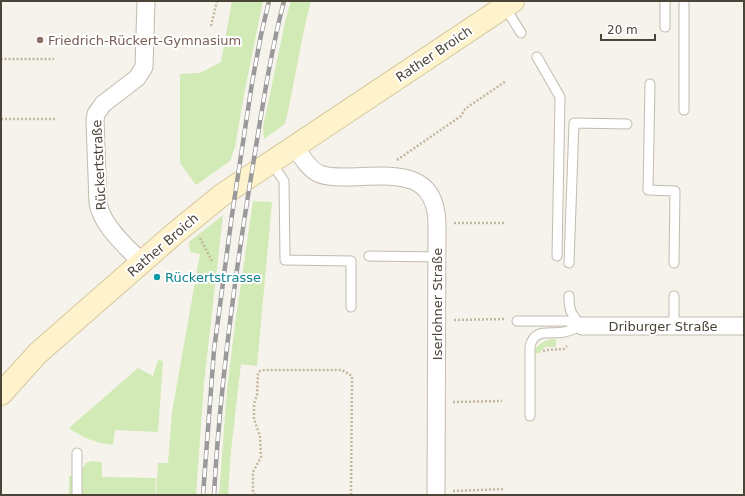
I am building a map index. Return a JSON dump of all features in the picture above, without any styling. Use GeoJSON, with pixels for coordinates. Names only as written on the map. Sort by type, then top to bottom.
{"type":"FeatureCollection","features":[{"type":"Feature","properties":{"kind":"main road","name":"Rather Broich"},"geometry":{"type":"LineString","coordinates":[[1,394],[38,353],[191,220],[222,195],[509,4]]}},
{"type":"Feature","properties":{"kind":"main road","name":"Rather Broich"},"geometry":{"type":"LineString","coordinates":[[1,375],[38,353]]}},
{"type":"Feature","properties":{"kind":"street","name":"Rückertstraße"},"geometry":{"type":"LineString","coordinates":[[142,263],[102,217],[98,203],[95,120],[98,110],[103,104],[137,78],[144,67],[146,1]]}},
{"type":"Feature","properties":{"kind":"street","name":"Iserlohner Straße"},"geometry":{"type":"LineString","coordinates":[[296,147],[302,157],[318,174],[335,177],[388,176],[412,179],[428,190],[433,200],[437,224],[436,493]]}},
{"type":"Feature","properties":{"kind":"street","name":"Driburger Straße"},"geometry":{"type":"LineString","coordinates":[[582,326],[744,326]]}},
{"type":"Feature","properties":{"kind":"lane"},"geometry":{"type":"LineString","coordinates":[[665,1],[665,27]]}},
{"type":"Feature","properties":{"kind":"lane"},"geometry":{"type":"LineString","coordinates":[[684,1],[684,110]]}},
{"type":"Feature","properties":{"kind":"lane"},"geometry":{"type":"LineString","coordinates":[[509,4],[521,33]]}},
{"type":"Feature","properties":{"kind":"lane"},"geometry":{"type":"LineString","coordinates":[[537,57],[560,97],[557,256]]}},
{"type":"Feature","properties":{"kind":"lane"},"geometry":{"type":"LineString","coordinates":[[650,84],[648,190],[675,191],[674,262]]}},
{"type":"Feature","properties":{"kind":"lane"},"geometry":{"type":"LineString","coordinates":[[569,263],[574,123],[628,124]]}},
{"type":"Feature","properties":{"kind":"lane"},"geometry":{"type":"LineString","coordinates":[[271,162],[284,181],[285,260],[351,261],[351,307]]}},
{"type":"Feature","properties":{"kind":"lane"},"geometry":{"type":"LineString","coordinates":[[369,256],[437,257]]}},
{"type":"Feature","properties":{"kind":"lane"},"geometry":{"type":"LineString","coordinates":[[569,296],[569,308],[574,318],[582,326]]}},
{"type":"Feature","properties":{"kind":"lane"},"geometry":{"type":"LineString","coordinates":[[674,296],[674,326]]}},
{"type":"Feature","properties":{"kind":"lane"},"geometry":{"type":"LineString","coordinates":[[517,321],[567,321],[582,326]]}},
{"type":"Feature","properties":{"kind":"lane"},"geometry":{"type":"LineString","coordinates":[[530,416],[530,347],[533,338],[544,332],[563,332],[582,326]]}},
{"type":"Feature","properties":{"kind":"lane"},"geometry":{"type":"LineString","coordinates":[[77,452],[78,495]]}},
{"type":"Feature","properties":{"kind":"path"},"geometry":{"type":"LineString","coordinates":[[211,26],[217,1]]}},
{"type":"Feature","properties":{"kind":"path"},"geometry":{"type":"LineString","coordinates":[[1,60],[54,59]]}},
{"type":"Feature","properties":{"kind":"path"},"geometry":{"type":"LineString","coordinates":[[388,176],[388,167],[395,161],[461,116],[465,109],[506,82]]}},
{"type":"Feature","properties":{"kind":"path"},"geometry":{"type":"LineString","coordinates":[[1,119],[56,120]]}},
{"type":"Feature","properties":{"kind":"path"},"geometry":{"type":"LineString","coordinates":[[191,220],[212,261]]}},
{"type":"Feature","properties":{"kind":"path"},"geometry":{"type":"LineString","coordinates":[[437,224],[506,223]]}},
{"type":"Feature","properties":{"kind":"path"},"geometry":{"type":"LineString","coordinates":[[437,319],[509,319],[517,321]]}},
{"type":"Feature","properties":{"kind":"path"},"geometry":{"type":"LineString","coordinates":[[255,495],[253,493],[253,472],[261,457],[260,436],[254,419],[254,404],[257,395],[258,374],[262,370],[342,370],[352,376],[351,495]]}},
{"type":"Feature","properties":{"kind":"path"},"geometry":{"type":"LineString","coordinates":[[437,403],[502,401]]}},
{"type":"Feature","properties":{"kind":"path"},"geometry":{"type":"LineString","coordinates":[[436,493],[504,489]]}},
{"type":"Feature","properties":{"kind":"green space"},"geometry":{"type":"Polygon","coordinates":[[[232,1],[263,1],[235,147],[230,161],[196,185],[180,163],[180,74],[200,73],[221,62],[232,1]]]}},
{"type":"Feature","properties":{"kind":"green space"},"geometry":{"type":"Polygon","coordinates":[[[291,1],[311,1],[285,124],[264,139],[263,127],[291,1]]]}},
{"type":"Feature","properties":{"kind":"green space"},"geometry":{"type":"Polygon","coordinates":[[[253,201],[272,202],[257,366],[241,364],[231,451],[228,495],[219,495],[227,390],[253,201]]]}},
{"type":"Feature","properties":{"kind":"green space"},"geometry":{"type":"Polygon","coordinates":[[[223,215],[204,384],[196,495],[156,495],[158,463],[168,463],[172,412],[200,254],[190,252],[189,242],[223,215]]]}},
{"type":"Feature","properties":{"kind":"green space"},"geometry":{"type":"Polygon","coordinates":[[[551,339],[556,339],[556,347],[545,347],[539,353],[532,354],[540,344],[551,339]]]}},
{"type":"Feature","properties":{"kind":"green space"},"geometry":{"type":"Polygon","coordinates":[[[158,360],[163,361],[158,432],[115,430],[113,445],[90,440],[69,428],[138,368],[153,376],[158,360]]]}},
{"type":"Feature","properties":{"kind":"green space"},"geometry":{"type":"Polygon","coordinates":[[[92,461],[102,462],[102,477],[156,478],[155,495],[69,495],[69,476],[82,476],[82,469],[86,463],[92,461]]]}},
{"type":"Feature","properties":{"kind":"railway"},"geometry":{"type":"LineString","coordinates":[[203,495],[214,350],[232,215],[252,83],[269,1]]}},
{"type":"Feature","properties":{"kind":"railway"},"geometry":{"type":"LineString","coordinates":[[214,495],[224,371],[240,247],[267,83],[284,1]]}},
{"type":"Feature","properties":{"kind":"place","name":"Friedrich-Rückert-Gymnasium"},"geometry":{"type":"Point","coordinates":[40,40]}},
{"type":"Feature","properties":{"kind":"place","name":"Rückertstrasse"},"geometry":{"type":"Point","coordinates":[157,277]}}]}
